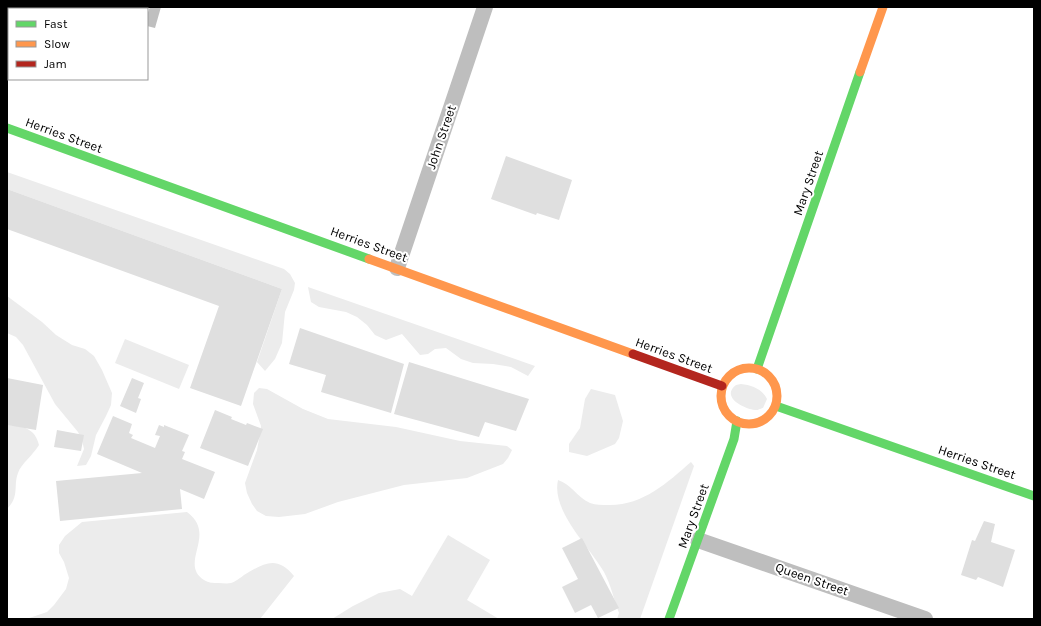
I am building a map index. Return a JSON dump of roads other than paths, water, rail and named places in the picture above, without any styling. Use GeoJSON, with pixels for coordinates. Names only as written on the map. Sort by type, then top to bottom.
{"type":"FeatureCollection","features":[{"type":"Feature","properties":{"kind":"main road","name":"Mary Street"},"geometry":{"type":"LineString","coordinates":[[757,368],[883,7]]}},
{"type":"Feature","properties":{"kind":"main road","name":"Herries Street"},"geometry":{"type":"LineString","coordinates":[[7,128],[722,386]]}},
{"type":"Feature","properties":{"kind":"main road"},"geometry":{"type":"LineString","coordinates":[[757,368],[769,375],[776,386],[778,393],[776,406],[772,413],[760,423],[745,424],[729,417],[724,410],[721,402],[722,386],[732,373],[740,369],[757,368]]}},
{"type":"Feature","properties":{"kind":"main road","name":"Herries Street"},"geometry":{"type":"LineString","coordinates":[[776,406],[1034,496]]}},
{"type":"Feature","properties":{"kind":"main road","name":"Mary Street"},"geometry":{"type":"LineString","coordinates":[[669,619],[734,439],[737,421]]}},
{"type":"Feature","properties":{"kind":"street","name":"John Street"},"geometry":{"type":"LineString","coordinates":[[397,268],[485,7]]}},
{"type":"Feature","properties":{"kind":"street","name":"Queen Street"},"geometry":{"type":"LineString","coordinates":[[698,540],[925,619]]}}]}
